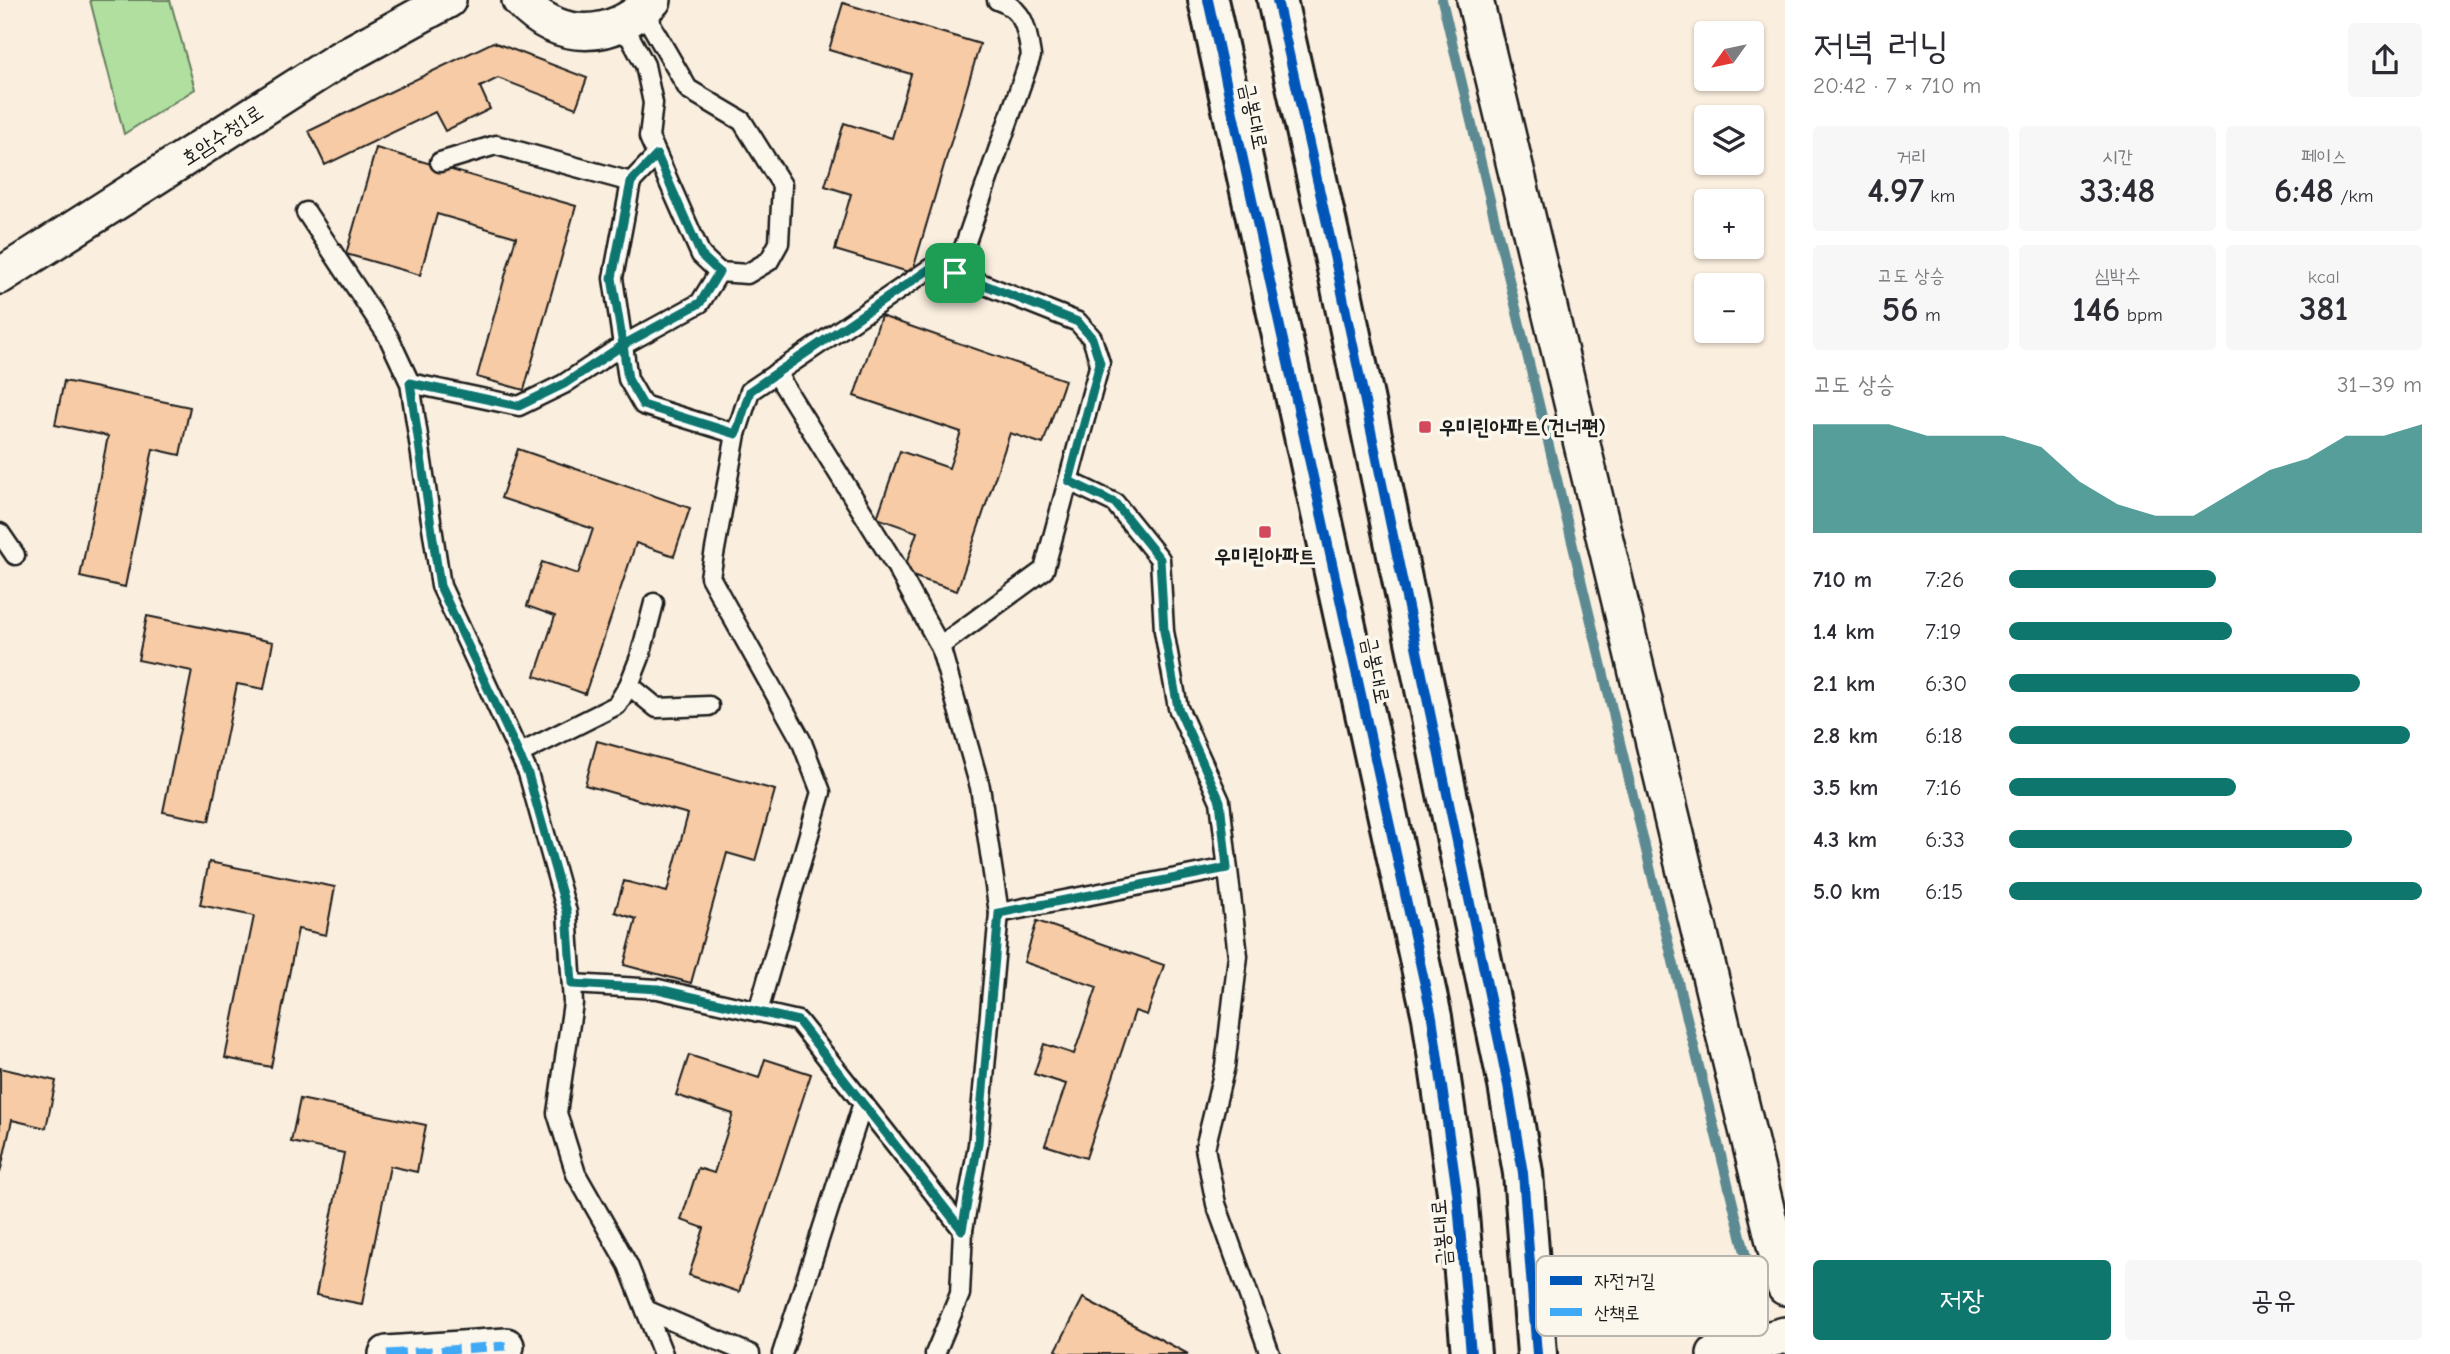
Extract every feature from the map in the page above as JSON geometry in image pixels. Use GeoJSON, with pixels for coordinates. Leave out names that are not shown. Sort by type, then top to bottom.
{"type":"FeatureCollection","features":[{"type":"Feature","properties":{"kind":"street","name":"호암수청1로"},"geometry":{"type":"LineString","coordinates":[[0,276],[340,59],[448,0]]}},
{"type":"Feature","properties":{"kind":"street"},"geometry":{"type":"LineString","coordinates":[[520,0],[532,13],[557,27],[585,32],[613,28],[638,15],[651,2]]}},
{"type":"Feature","properties":{"kind":"street","name":"금봉대로"},"geometry":{"type":"LineString","coordinates":[[1208,0],[1433,1017],[1457,1192],[1471,1354]]}},
{"type":"Feature","properties":{"kind":"street"},"geometry":{"type":"LineString","coordinates":[[1277,0],[1339,278],[1508,1084],[1522,1173],[1537,1354]]}},
{"type":"Feature","properties":{"kind":"street"},"geometry":{"type":"LineString","coordinates":[[1475,0],[1785,1287]]}},
{"type":"Feature","properties":{"kind":"street"},"geometry":{"type":"LineString","coordinates":[[1715,1354],[1769,1340]]}},
{"type":"Feature","properties":{"kind":"street"},"geometry":{"type":"LineString","coordinates":[[387,1354],[506,1346]]}},
{"type":"Feature","properties":{"kind":"lane"},"geometry":{"type":"LineString","coordinates":[[955,273],[1031,55],[1026,24],[1008,4],[997,0]]}},
{"type":"Feature","properties":{"kind":"lane"},"geometry":{"type":"LineString","coordinates":[[613,28],[630,37],[645,65],[653,103],[649,137],[701,255],[719,272],[747,274],[769,261],[779,243],[782,185],[742,121],[688,89],[651,25],[651,2]]}},
{"type":"Feature","properties":{"kind":"lane"},"geometry":{"type":"LineString","coordinates":[[440,162],[496,145],[631,182]]}},
{"type":"Feature","properties":{"kind":"lane"},"geometry":{"type":"LineString","coordinates":[[657,155],[631,182],[612,278],[628,379],[643,405],[736,434]]}},
{"type":"Feature","properties":{"kind":"lane"},"geometry":{"type":"LineString","coordinates":[[306,212],[388,336],[410,383],[440,586],[528,774],[567,912],[573,1003],[557,1113],[576,1174],[628,1265],[663,1354]]}},
{"type":"Feature","properties":{"kind":"lane"},"geometry":{"type":"LineString","coordinates":[[758,1012],[821,792],[801,740],[710,577],[736,434],[750,391],[931,268],[955,273],[1078,322],[1092,338],[1100,363],[1044,570],[940,646]]}},
{"type":"Feature","properties":{"kind":"lane"},"geometry":{"type":"LineString","coordinates":[[410,383],[519,406],[564,384],[623,345],[700,303],[719,272]]}},
{"type":"Feature","properties":{"kind":"lane"},"geometry":{"type":"LineString","coordinates":[[776,373],[895,566],[940,646],[980,787],[999,913],[978,1144],[962,1230],[960,1294],[935,1354]]}},
{"type":"Feature","properties":{"kind":"lane"},"geometry":{"type":"LineString","coordinates":[[1069,481],[1115,503],[1160,559],[1164,631],[1178,708],[1220,801],[1238,956],[1224,1066],[1205,1148],[1216,1204],[1270,1354]]}},
{"type":"Feature","properties":{"kind":"lane"},"geometry":{"type":"LineString","coordinates":[[0,533],[15,555]]}},
{"type":"Feature","properties":{"kind":"lane"},"geometry":{"type":"LineString","coordinates":[[519,754],[617,705],[629,685],[640,657],[654,603]]}},
{"type":"Feature","properties":{"kind":"lane"},"geometry":{"type":"LineString","coordinates":[[629,685],[657,708],[709,706]]}},
{"type":"Feature","properties":{"kind":"lane"},"geometry":{"type":"LineString","coordinates":[[999,913],[1227,868]]}},
{"type":"Feature","properties":{"kind":"lane"},"geometry":{"type":"LineString","coordinates":[[572,984],[658,989],[798,1021],[962,1230]]}},
{"type":"Feature","properties":{"kind":"lane"},"geometry":{"type":"LineString","coordinates":[[782,1354],[863,1103]]}},
{"type":"Feature","properties":{"kind":"lane"},"geometry":{"type":"LineString","coordinates":[[646,1310],[750,1354]]}},
{"type":"Feature","properties":{"kind":"green space"},"geometry":{"type":"Polygon","coordinates":[[[90,0],[170,0],[195,89],[124,134],[90,0]]]}},
{"type":"Feature","properties":{"kind":"building"},"geometry":{"type":"Polygon","coordinates":[[[843,3],[980,44],[912,273],[835,250],[851,194],[825,186],[844,123],[892,138],[911,74],[829,50],[843,3]]]}},
{"type":"Feature","properties":{"kind":"building"},"geometry":{"type":"Polygon","coordinates":[[[493,42],[587,78],[576,108],[498,78],[480,87],[490,109],[445,131],[435,112],[325,165],[309,131],[493,42]]]}},
{"type":"Feature","properties":{"kind":"building"},"geometry":{"type":"Polygon","coordinates":[[[376,148],[576,206],[524,390],[477,377],[516,237],[437,214],[420,275],[346,254],[376,148]]]}},
{"type":"Feature","properties":{"kind":"building"},"geometry":{"type":"Polygon","coordinates":[[[881,316],[1065,380],[1043,444],[1010,433],[957,591],[903,573],[917,532],[877,518],[900,451],[949,468],[961,432],[854,396],[881,316]]]}},
{"type":"Feature","properties":{"kind":"building"},"geometry":{"type":"Polygon","coordinates":[[[64,381],[190,407],[180,455],[153,449],[125,587],[80,577],[108,436],[55,425],[64,381]]]}},
{"type":"Feature","properties":{"kind":"building"},"geometry":{"type":"Polygon","coordinates":[[[518,449],[690,508],[674,556],[636,543],[585,694],[535,676],[555,616],[527,606],[542,562],[578,574],[593,529],[501,498],[518,449]]]}},
{"type":"Feature","properties":{"kind":"building"},"geometry":{"type":"Polygon","coordinates":[[[147,616],[273,642],[264,689],[237,684],[209,821],[163,812],[192,671],[138,660],[147,616]]]}},
{"type":"Feature","properties":{"kind":"building"},"geometry":{"type":"Polygon","coordinates":[[[597,741],[775,790],[755,861],[727,853],[691,983],[624,965],[636,919],[615,912],[624,881],[667,892],[688,814],[585,785],[597,741]]]}},
{"type":"Feature","properties":{"kind":"building"},"geometry":{"type":"Polygon","coordinates":[[[209,862],[335,887],[326,935],[298,929],[271,1067],[225,1058],[254,916],[200,905],[209,862]]]}},
{"type":"Feature","properties":{"kind":"building"},"geometry":{"type":"Polygon","coordinates":[[[1037,921],[1164,965],[1147,1015],[1135,1011],[1086,1158],[1045,1145],[1066,1084],[1034,1074],[1044,1044],[1074,1054],[1097,987],[1024,962],[1037,921]]]}},
{"type":"Feature","properties":{"kind":"building"},"geometry":{"type":"Polygon","coordinates":[[[689,1055],[759,1078],[765,1059],[811,1074],[739,1292],[689,1275],[704,1228],[681,1220],[698,1168],[714,1173],[733,1114],[676,1095],[689,1055]]]}},
{"type":"Feature","properties":{"kind":"building"},"geometry":{"type":"Polygon","coordinates":[[[0,1068],[56,1081],[46,1128],[12,1120],[0,1173],[0,1068]]]}},
{"type":"Feature","properties":{"kind":"building"},"geometry":{"type":"Polygon","coordinates":[[[300,1099],[426,1125],[417,1172],[390,1166],[362,1304],[316,1295],[344,1153],[291,1142],[300,1099]]]}},
{"type":"Feature","properties":{"kind":"building"},"geometry":{"type":"Polygon","coordinates":[[[1083,1298],[1188,1354],[1063,1354],[1056,1350],[1083,1298]]]}},
{"type":"Feature","properties":{"kind":"waterway"},"geometry":{"type":"LineString","coordinates":[[1442,0],[1746,1256]]}},
{"type":"Feature","properties":{"kind":"marked path"},"geometry":{"type":"LineString","coordinates":[[387,1354],[506,1346]]}},
{"type":"Feature","properties":{"kind":"cycle path"},"geometry":{"type":"LineString","coordinates":[[1208,0],[1432,1017],[1457,1192],[1471,1354]]}},
{"type":"Feature","properties":{"kind":"cycle path"},"geometry":{"type":"LineString","coordinates":[[1277,0],[1339,278],[1508,1085],[1523,1173],[1537,1354]]}},
{"type":"Feature","properties":{"kind":"place","name":"우미린아파트(건너편)"},"geometry":{"type":"Point","coordinates":[1425,427]}},
{"type":"Feature","properties":{"kind":"place","name":"우미린아파트"},"geometry":{"type":"Point","coordinates":[1265,532]}},
{"type":"Feature","properties":{"kind":"route"},"geometry":{"type":"LineString","coordinates":[[955,273],[931,268],[750,391],[736,434],[643,405],[628,379],[623,345],[700,303],[719,272],[701,255],[657,155],[631,182],[612,278],[623,345],[564,384],[519,406],[410,383],[440,586],[528,774],[567,912],[572,984],[658,989],[798,1021],[962,1230],[978,1144],[999,913],[1227,868],[1220,801],[1178,708],[1164,631],[1160,559],[1115,503],[1069,481],[1100,363],[1092,338],[1078,322],[955,273]]}}]}
